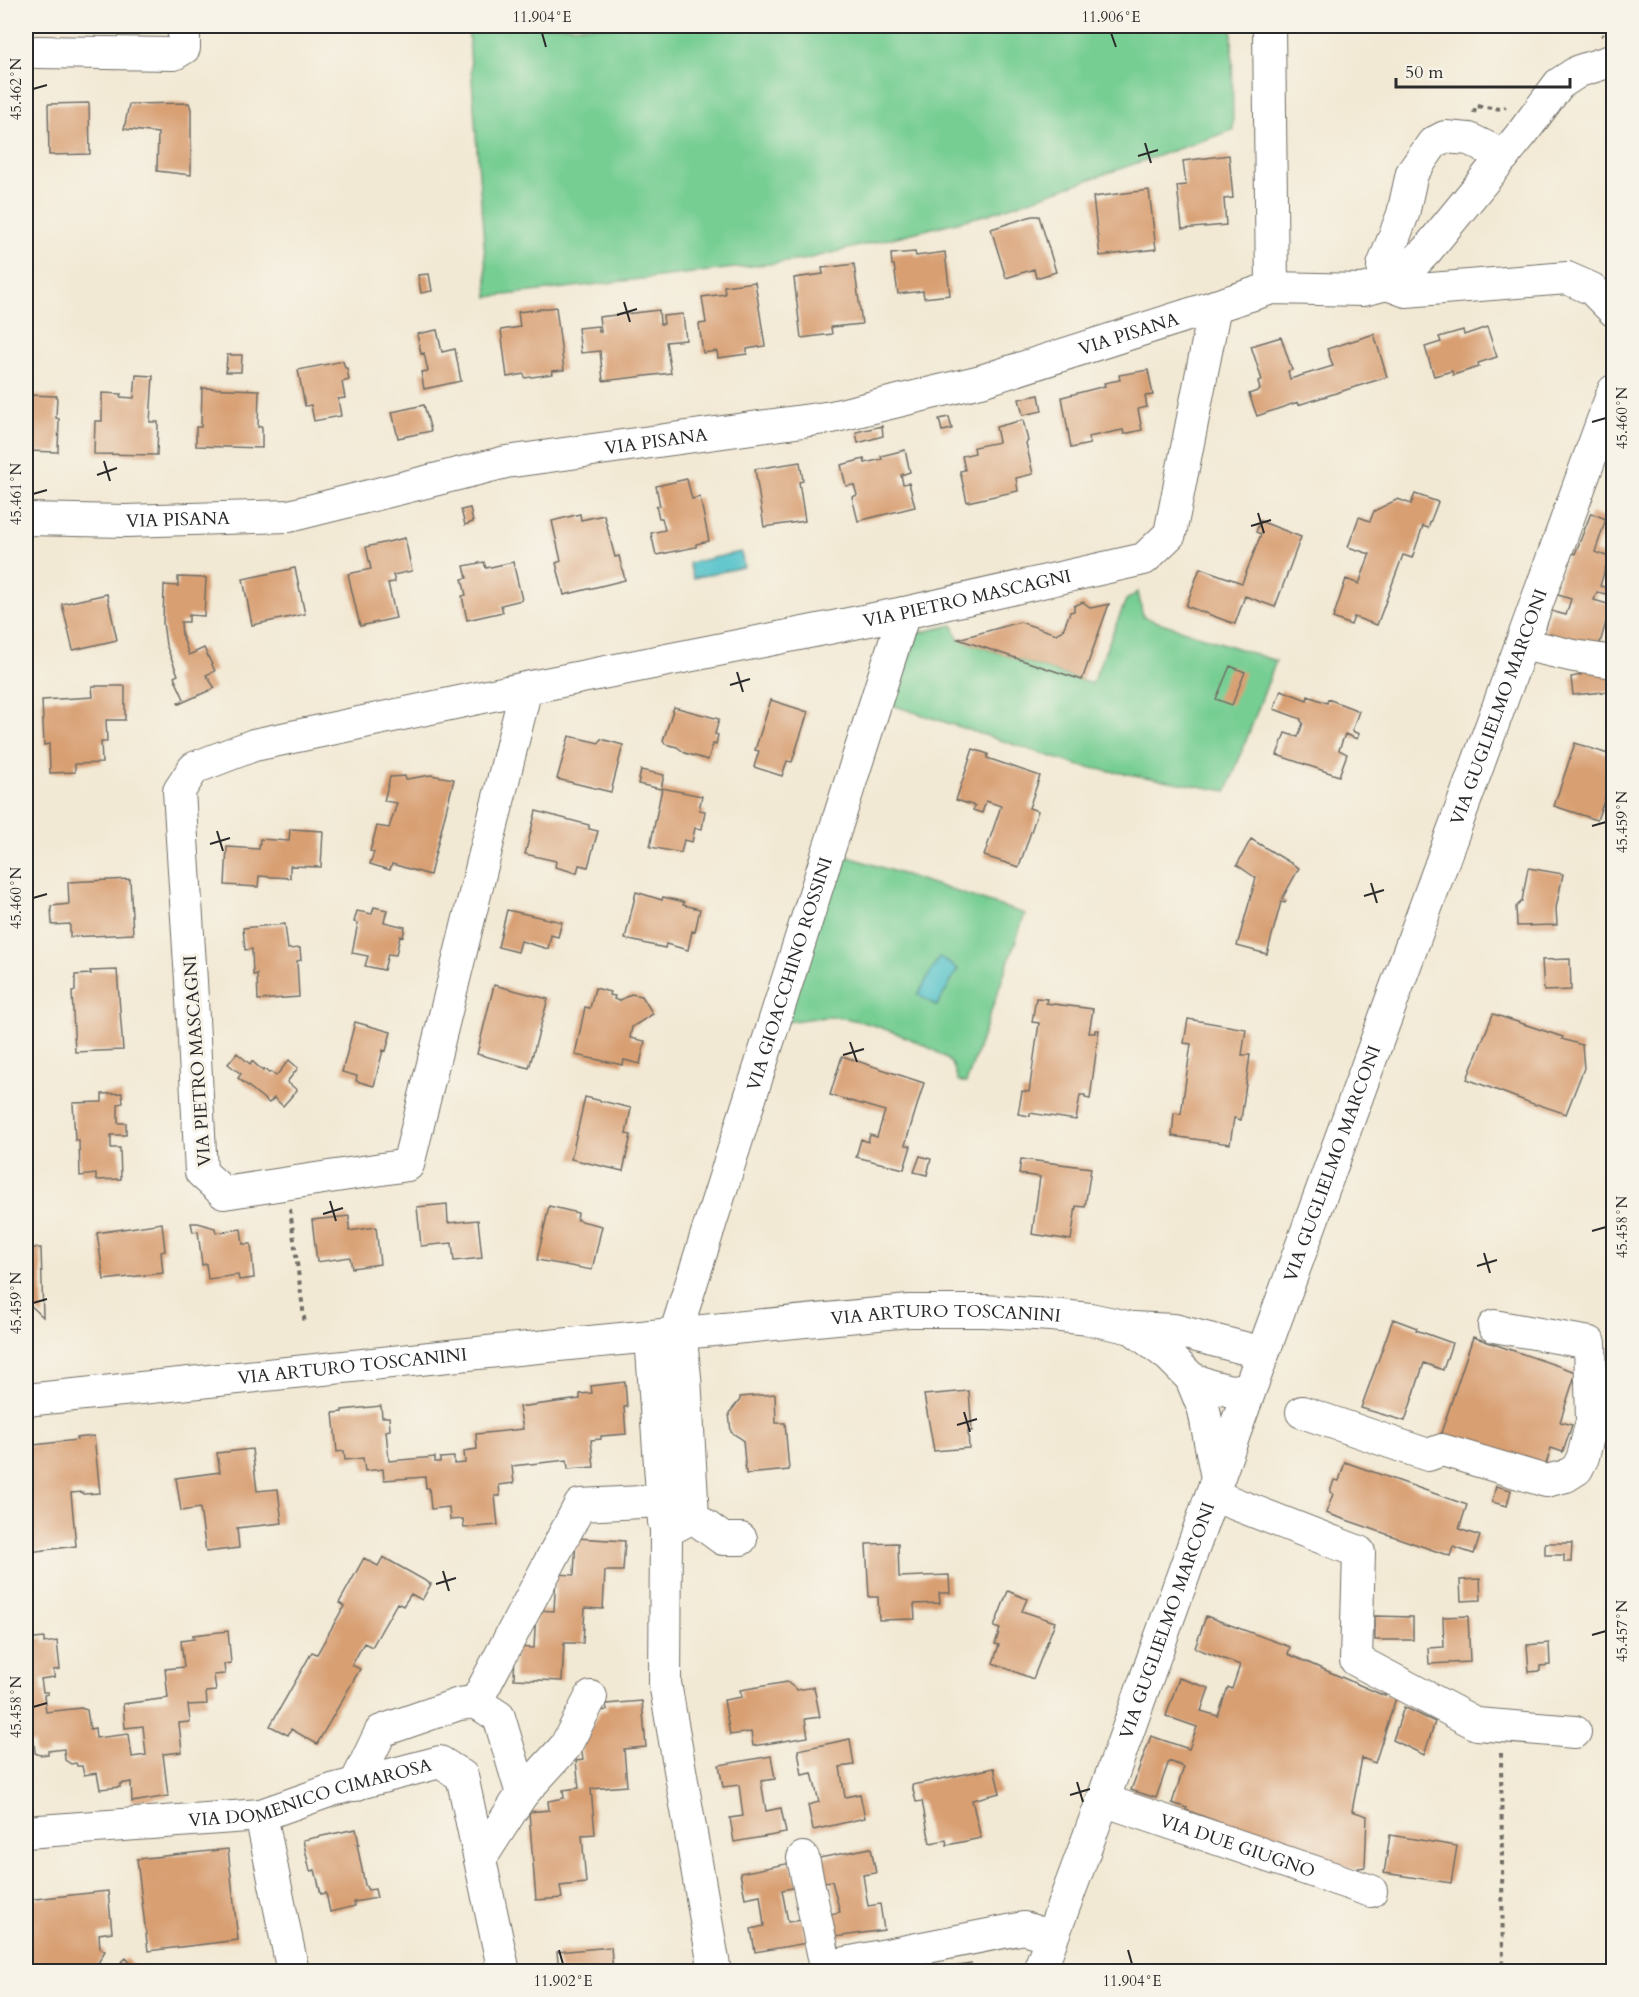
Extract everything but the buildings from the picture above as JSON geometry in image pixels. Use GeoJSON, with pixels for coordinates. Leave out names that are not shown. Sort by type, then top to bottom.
{"type":"FeatureCollection","features":[{"type":"Feature","properties":{"kind":"main road","name":"VIA GUGLIELMO MARCONI"},"geometry":{"type":"LineString","coordinates":[[1039,1971],[1614,391]]}},
{"type":"Feature","properties":{"kind":"street"},"geometry":{"type":"LineString","coordinates":[[37,52],[174,54],[184,48],[184,26]]}},
{"type":"Feature","properties":{"kind":"street"},"geometry":{"type":"LineString","coordinates":[[1269,26],[1272,288]]}},
{"type":"Feature","properties":{"kind":"street","name":"VIA PISANA"},"geometry":{"type":"LineString","coordinates":[[26,519],[126,520],[289,516],[506,462],[832,417],[981,381],[1272,288],[1363,290],[1386,284],[1406,272],[1427,250],[1559,84],[1579,71],[1614,60]]}},
{"type":"Feature","properties":{"kind":"street"},"geometry":{"type":"LineString","coordinates":[[1386,284],[1383,266],[1403,214],[1412,172],[1433,143],[1445,137],[1469,139],[1504,156]]}},
{"type":"Feature","properties":{"kind":"street","name":"VIA PISANA"},"geometry":{"type":"LineString","coordinates":[[1386,284],[1406,291],[1568,278],[1592,289],[1614,311]]}},
{"type":"Feature","properties":{"kind":"street","name":"VIA PIETRO MASCAGNI"},"geometry":{"type":"LineString","coordinates":[[526,688],[408,1165],[224,1193],[201,1172],[178,791],[194,768],[254,745],[526,688],[904,613],[1144,559],[1170,534],[1215,306]]}},
{"type":"Feature","properties":{"kind":"street","name":"VIA GIOACCHINO ROSSINI"},"geometry":{"type":"LineString","coordinates":[[666,1335],[679,1322],[904,613]]}},
{"type":"Feature","properties":{"kind":"street"},"geometry":{"type":"LineString","coordinates":[[1522,644],[1614,662]]}},
{"type":"Feature","properties":{"kind":"street","name":"VIA ARTURO TOSCANINI"},"geometry":{"type":"LineString","coordinates":[[26,1400],[920,1311],[984,1311],[1051,1315],[1090,1319],[1132,1328],[1169,1356],[1191,1378],[1204,1410],[1211,1496]]}},
{"type":"Feature","properties":{"kind":"street"},"geometry":{"type":"LineString","coordinates":[[1302,1412],[1428,1455],[1442,1450],[1546,1481],[1566,1476],[1576,1469],[1583,1457],[1592,1421],[1590,1343],[1494,1326]]}},
{"type":"Feature","properties":{"kind":"street"},"geometry":{"type":"LineString","coordinates":[[1132,1328],[1174,1330],[1263,1353]]}},
{"type":"Feature","properties":{"kind":"street"},"geometry":{"type":"LineString","coordinates":[[666,1335],[662,1501],[666,1532],[665,1683],[715,1971]]}},
{"type":"Feature","properties":{"kind":"street"},"geometry":{"type":"LineString","coordinates":[[666,1335],[693,1517],[723,1539],[741,1539]]}},
{"type":"Feature","properties":{"kind":"street","name":"VIA ARTURO TOSCANINI"},"geometry":{"type":"LineString","coordinates":[[1191,1378],[1231,1391],[1250,1389]]}},
{"type":"Feature","properties":{"kind":"street"},"geometry":{"type":"LineString","coordinates":[[1211,1496],[1258,1531]]}},
{"type":"Feature","properties":{"kind":"street"},"geometry":{"type":"LineString","coordinates":[[1211,1496],[1359,1552],[1356,1660],[1477,1724],[1575,1732]]}},
{"type":"Feature","properties":{"kind":"street"},"geometry":{"type":"LineString","coordinates":[[477,1702],[580,1505],[662,1501]]}},
{"type":"Feature","properties":{"kind":"street"},"geometry":{"type":"LineString","coordinates":[[604,1504],[666,1532]]}},
{"type":"Feature","properties":{"kind":"street"},"geometry":{"type":"LineString","coordinates":[[666,1532],[693,1517]]}},
{"type":"Feature","properties":{"kind":"street"},"geometry":{"type":"LineString","coordinates":[[480,1859],[522,1794],[565,1748],[591,1696]]}},
{"type":"Feature","properties":{"kind":"street"},"geometry":{"type":"LineString","coordinates":[[355,1785],[381,1731],[459,1704],[477,1702],[500,1717],[522,1794]]}},
{"type":"Feature","properties":{"kind":"street","name":"VIA DOMENICO CIMAROSA"},"geometry":{"type":"LineString","coordinates":[[26,1832],[261,1815],[332,1790],[440,1762],[462,1776],[504,1971]]}},
{"type":"Feature","properties":{"kind":"street","name":"VIA DUE GIUGNO"},"geometry":{"type":"LineString","coordinates":[[1103,1800],[1371,1891]]}},
{"type":"Feature","properties":{"kind":"street"},"geometry":{"type":"LineString","coordinates":[[261,1815],[293,1971]]}},
{"type":"Feature","properties":{"kind":"street"},"geometry":{"type":"LineString","coordinates":[[803,1857],[826,1967],[1024,1928],[1052,1937]]}},
{"type":"Feature","properties":{"kind":"path"},"geometry":{"type":"LineString","coordinates":[[287,1185],[305,1325]]}},
{"type":"Feature","properties":{"kind":"path"},"geometry":{"type":"LineString","coordinates":[[1501,1726],[1503,1971]]}},
{"type":"Feature","properties":{"kind":"green space"},"geometry":{"type":"Polygon","coordinates":[[[468,26],[1232,26],[1233,130],[989,214],[803,260],[488,297],[468,26]]]}},
{"type":"Feature","properties":{"kind":"green space"},"geometry":{"type":"Polygon","coordinates":[[[1138,592],[1143,617],[1276,661],[1227,791],[1080,766],[892,705],[918,633],[953,625],[958,639],[1092,684],[1126,600],[1138,592]]]}},
{"type":"Feature","properties":{"kind":"green space"},"geometry":{"type":"Polygon","coordinates":[[[840,854],[1025,914],[966,1083],[958,1081],[952,1064],[943,1056],[915,1041],[880,1027],[836,1017],[785,1022],[840,854]]]}},
{"type":"Feature","properties":{"kind":"water"},"geometry":{"type":"Polygon","coordinates":[[[741,552],[744,567],[693,578],[689,563],[741,552]]]}},
{"type":"Feature","properties":{"kind":"water"},"geometry":{"type":"Polygon","coordinates":[[[939,957],[958,969],[937,1006],[918,995],[939,957]]]}}]}
